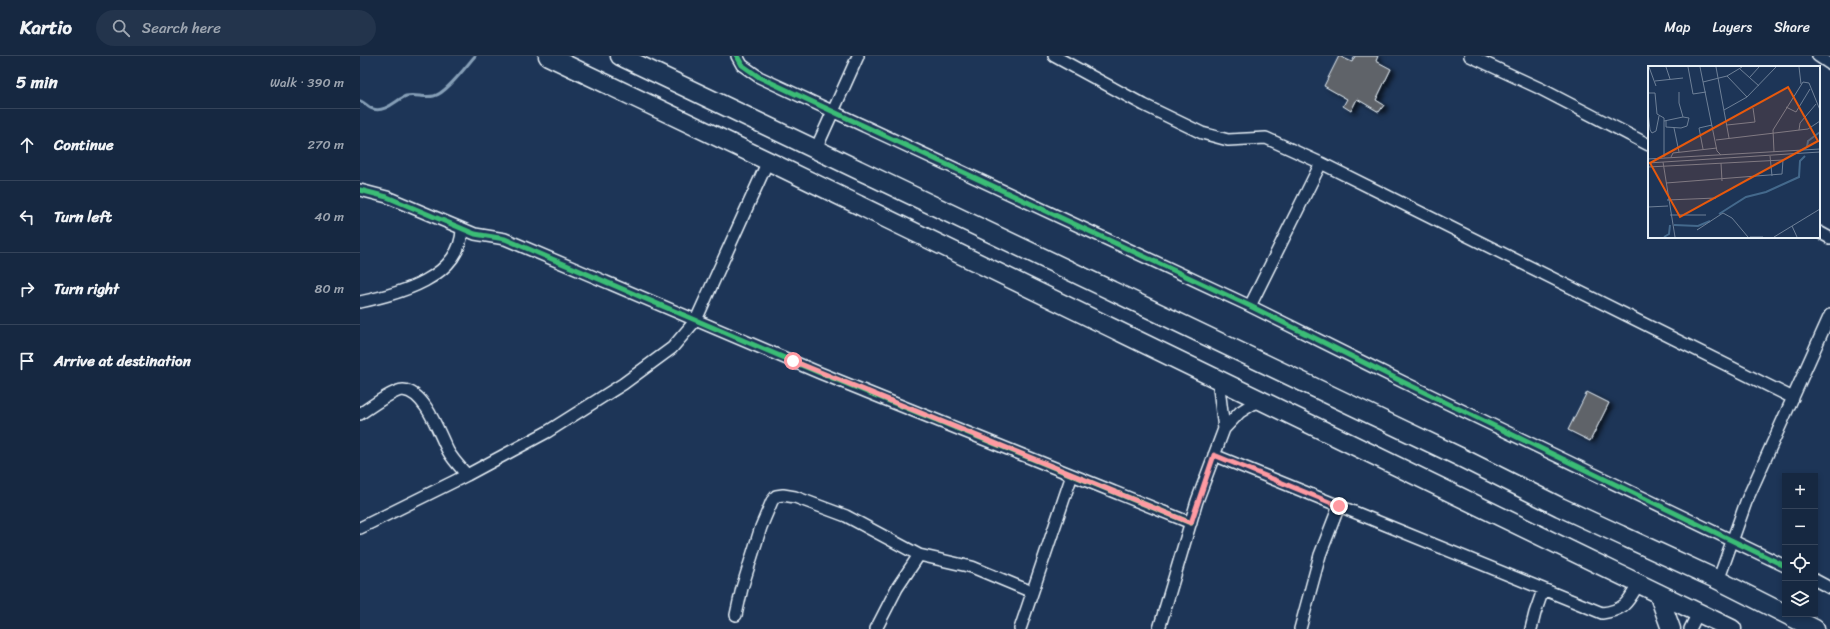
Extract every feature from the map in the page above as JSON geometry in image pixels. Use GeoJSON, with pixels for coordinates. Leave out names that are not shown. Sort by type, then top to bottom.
{"type":"FeatureCollection","features":[{"type":"Feature","properties":{"kind":"highway"},"geometry":{"type":"LineString","coordinates":[[548,56],[768,160],[1261,401],[1639,583],[1705,621],[1732,629]]}},
{"type":"Feature","properties":{"kind":"highway"},"geometry":{"type":"LineString","coordinates":[[620,56],[1460,457],[1560,507],[1718,581],[1815,629]]}},
{"type":"Feature","properties":{"kind":"highway"},"geometry":{"type":"LineString","coordinates":[[1658,593],[1671,629]]}},
{"type":"Feature","properties":{"kind":"street"},"geometry":{"type":"LineString","coordinates":[[737,56],[742,65],[759,77],[1250,306],[1403,382],[1782,565]]}},
{"type":"Feature","properties":{"kind":"street"},"geometry":{"type":"LineString","coordinates":[[816,149],[858,56]]}},
{"type":"Feature","properties":{"kind":"street"},"geometry":{"type":"LineString","coordinates":[[1054,56],[1144,105],[1202,133],[1228,140],[1266,138],[1321,163],[1793,398]]}},
{"type":"Feature","properties":{"kind":"street"},"geometry":{"type":"LineString","coordinates":[[1470,56],[1539,88],[1648,144]]}},
{"type":"Feature","properties":{"kind":"street"},"geometry":{"type":"LineString","coordinates":[[1818,56],[1830,64]]}},
{"type":"Feature","properties":{"kind":"street"},"geometry":{"type":"LineString","coordinates":[[360,528],[468,475],[547,432],[623,384],[672,348],[696,320],[768,160]]}},
{"type":"Feature","properties":{"kind":"street"},"geometry":{"type":"LineString","coordinates":[[1250,306],[1321,163]]}},
{"type":"Feature","properties":{"kind":"street"},"geometry":{"type":"LineString","coordinates":[[360,190],[387,197],[475,234],[505,239],[820,373],[1191,523]]}},
{"type":"Feature","properties":{"kind":"street"},"geometry":{"type":"LineString","coordinates":[[360,302],[390,296],[426,282],[440,272],[460,243],[462,229]]}},
{"type":"Feature","properties":{"kind":"street"},"geometry":{"type":"LineString","coordinates":[[1820,233],[1830,238]]}},
{"type":"Feature","properties":{"kind":"street"},"geometry":{"type":"LineString","coordinates":[[1718,581],[1746,502],[1830,315]]}},
{"type":"Feature","properties":{"kind":"street"},"geometry":{"type":"LineString","coordinates":[[1218,380],[1224,429]]}},
{"type":"Feature","properties":{"kind":"street"},"geometry":{"type":"LineString","coordinates":[[360,414],[396,392],[404,390],[410,393],[424,404],[452,456],[468,475]]}},
{"type":"Feature","properties":{"kind":"street"},"geometry":{"type":"LineString","coordinates":[[1159,629],[1191,523],[1224,429],[1240,412],[1261,401]]}},
{"type":"Feature","properties":{"kind":"street"},"geometry":{"type":"LineString","coordinates":[[1214,455],[1602,613],[1616,611],[1628,603],[1639,583]]}},
{"type":"Feature","properties":{"kind":"street"},"geometry":{"type":"LineString","coordinates":[[1020,629],[1072,475]]}},
{"type":"Feature","properties":{"kind":"street"},"geometry":{"type":"LineString","coordinates":[[736,615],[742,588],[761,527],[772,501],[776,496],[783,495],[795,497],[846,516],[919,555],[972,567],[1032,592]]}},
{"type":"Feature","properties":{"kind":"street"},"geometry":{"type":"LineString","coordinates":[[1300,629],[1320,554],[1339,506]]}},
{"type":"Feature","properties":{"kind":"street"},"geometry":{"type":"LineString","coordinates":[[876,629],[897,588],[919,555]]}},
{"type":"Feature","properties":{"kind":"street"},"geometry":{"type":"LineString","coordinates":[[1817,581],[1830,588]]}},
{"type":"Feature","properties":{"kind":"street"},"geometry":{"type":"LineString","coordinates":[[1531,629],[1543,590]]}},
{"type":"Feature","properties":{"kind":"street"},"geometry":{"type":"LineString","coordinates":[[1690,629],[1705,621]]}},
{"type":"Feature","properties":{"kind":"building"},"geometry":{"type":"Polygon","coordinates":[[[1339,56],[1352,62],[1355,56],[1378,56],[1376,61],[1391,69],[1376,100],[1384,105],[1379,112],[1357,99],[1351,111],[1343,106],[1347,99],[1324,86],[1339,56]]]}},
{"type":"Feature","properties":{"kind":"building"},"geometry":{"type":"Polygon","coordinates":[[[1587,392],[1609,403],[1590,441],[1568,430],[1587,392]]]}},
{"type":"Feature","properties":{"kind":"waterway"},"geometry":{"type":"LineString","coordinates":[[360,101],[377,110],[386,108],[406,96],[434,96],[450,85],[475,56]]}},
{"type":"Feature","properties":{"kind":"cycle path"},"geometry":{"type":"LineString","coordinates":[[737,56],[742,65],[759,77],[1250,306],[1403,382],[1782,565]]}},
{"type":"Feature","properties":{"kind":"cycle path"},"geometry":{"type":"LineString","coordinates":[[360,190],[387,197],[475,234],[505,239],[820,373],[1191,523]]}},
{"type":"Feature","properties":{"kind":"route"},"geometry":{"type":"LineString","coordinates":[[793,361],[1191,523],[1197,501],[1214,455],[1339,506]]}}]}
